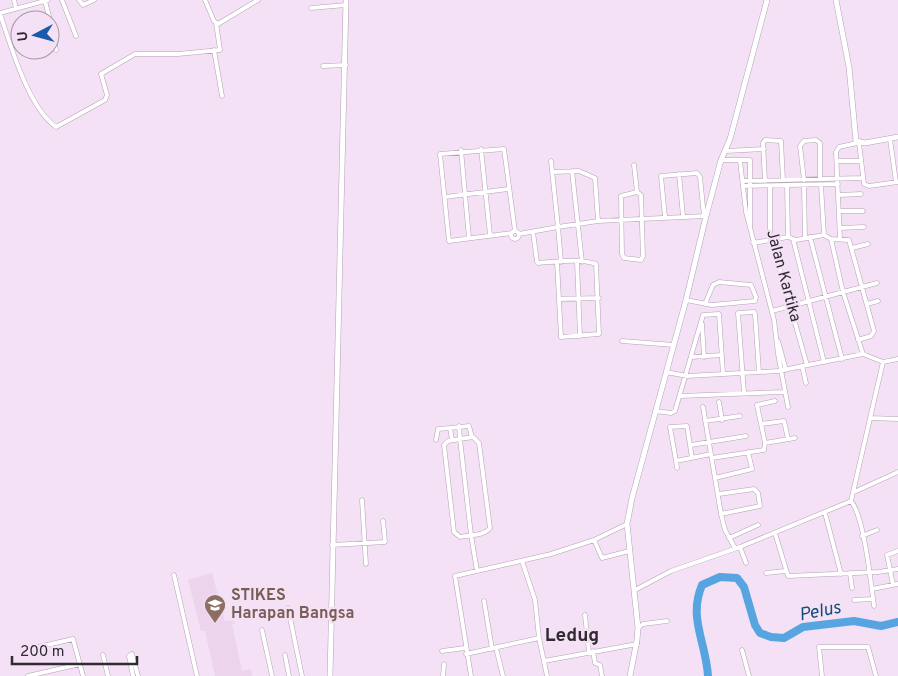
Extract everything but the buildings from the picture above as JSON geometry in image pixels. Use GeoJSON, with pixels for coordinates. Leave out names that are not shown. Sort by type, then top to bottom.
{"type":"FeatureCollection","features":[{"type":"Feature","properties":{"kind":"street"},"geometry":{"type":"LineString","coordinates":[[14,0],[16,8]]}},
{"type":"Feature","properties":{"kind":"street"},"geometry":{"type":"LineString","coordinates":[[47,0],[0,13],[19,72],[37,103],[56,126],[105,100],[107,95],[101,74],[123,59],[139,53],[178,54],[221,48],[216,23],[205,0]]}},
{"type":"Feature","properties":{"kind":"street"},"geometry":{"type":"LineString","coordinates":[[62,0],[76,36]]}},
{"type":"Feature","properties":{"kind":"street"},"geometry":{"type":"LineString","coordinates":[[79,0],[83,5],[94,0]]}},
{"type":"Feature","properties":{"kind":"street"},"geometry":{"type":"LineString","coordinates":[[216,23],[258,0]]}},
{"type":"Feature","properties":{"kind":"street"},"geometry":{"type":"LineString","coordinates":[[630,676],[637,644],[638,628],[627,524],[637,476],[686,300],[705,216],[721,160],[726,151],[767,0]]}},
{"type":"Feature","properties":{"kind":"street"},"geometry":{"type":"LineString","coordinates":[[836,0],[849,67],[854,136],[858,143],[864,184],[870,186],[897,182],[890,139]]}},
{"type":"Feature","properties":{"kind":"street"},"geometry":{"type":"LineString","coordinates":[[311,8],[346,2],[330,676]]}},
{"type":"Feature","properties":{"kind":"street"},"geometry":{"type":"LineString","coordinates":[[214,50],[222,96]]}},
{"type":"Feature","properties":{"kind":"street"},"geometry":{"type":"LineString","coordinates":[[323,66],[346,65]]}},
{"type":"Feature","properties":{"kind":"street"},"geometry":{"type":"LineString","coordinates":[[840,239],[836,152],[839,147],[898,137]]}},
{"type":"Feature","properties":{"kind":"street"},"geometry":{"type":"LineString","coordinates":[[765,181],[763,143],[765,140],[781,141],[783,180]]}},
{"type":"Feature","properties":{"kind":"street"},"geometry":{"type":"LineString","coordinates":[[820,179],[820,143],[816,140],[804,141],[800,146],[808,238],[842,359]]}},
{"type":"Feature","properties":{"kind":"street"},"geometry":{"type":"LineString","coordinates":[[480,149],[490,235]]}},
{"type":"Feature","properties":{"kind":"street"},"geometry":{"type":"LineString","coordinates":[[726,151],[764,149]]}},
{"type":"Feature","properties":{"kind":"street"},"geometry":{"type":"LineString","coordinates":[[460,150],[469,238]]}},
{"type":"Feature","properties":{"kind":"street"},"geometry":{"type":"LineString","coordinates":[[513,232],[504,150],[460,150],[440,154],[448,240],[513,232],[519,234],[598,221],[705,216]]}},
{"type":"Feature","properties":{"kind":"street"},"geometry":{"type":"LineString","coordinates":[[721,160],[750,160],[750,227]]}},
{"type":"Feature","properties":{"kind":"street"},"geometry":{"type":"LineString","coordinates":[[532,232],[535,261],[559,262],[582,262],[596,264],[600,333],[561,337],[559,299],[559,262],[558,227],[551,161]]}},
{"type":"Feature","properties":{"kind":"street"},"geometry":{"type":"LineString","coordinates":[[740,161],[746,212],[772,311],[780,370],[788,407]]}},
{"type":"Feature","properties":{"kind":"street"},"geometry":{"type":"LineString","coordinates":[[837,161],[861,161]]}},
{"type":"Feature","properties":{"kind":"street"},"geometry":{"type":"LineString","coordinates":[[634,165],[637,192],[641,194],[642,260],[623,257],[622,195],[637,192]]}},
{"type":"Feature","properties":{"kind":"street"},"geometry":{"type":"LineString","coordinates":[[572,171],[582,262]]}},
{"type":"Feature","properties":{"kind":"street"},"geometry":{"type":"LineString","coordinates":[[553,172],[580,172],[595,179],[598,221]]}},
{"type":"Feature","properties":{"kind":"street"},"geometry":{"type":"LineString","coordinates":[[665,217],[661,176],[699,173],[705,216]]}},
{"type":"Feature","properties":{"kind":"street"},"geometry":{"type":"LineString","coordinates":[[680,174],[683,216]]}},
{"type":"Feature","properties":{"kind":"street"},"geometry":{"type":"LineString","coordinates":[[743,184],[770,186],[820,179],[862,178]]}},
{"type":"Feature","properties":{"kind":"street"},"geometry":{"type":"LineString","coordinates":[[751,184],[783,180],[838,184]]}},
{"type":"Feature","properties":{"kind":"street"},"geometry":{"type":"LineString","coordinates":[[822,184],[824,235]]}},
{"type":"Feature","properties":{"kind":"street"},"geometry":{"type":"LineString","coordinates":[[787,185],[788,236]]}},
{"type":"Feature","properties":{"kind":"street","name":"Jalan Kartika"},"geometry":{"type":"LineString","coordinates":[[770,186],[769,224],[771,240],[805,366],[806,383]]}},
{"type":"Feature","properties":{"kind":"street"},"geometry":{"type":"LineString","coordinates":[[445,197],[508,189]]}},
{"type":"Feature","properties":{"kind":"street"},"geometry":{"type":"LineString","coordinates":[[839,195],[861,194]]}},
{"type":"Feature","properties":{"kind":"street"},"geometry":{"type":"LineString","coordinates":[[839,211],[863,211]]}},
{"type":"Feature","properties":{"kind":"street"},"geometry":{"type":"LineString","coordinates":[[840,228],[864,227]]}},
{"type":"Feature","properties":{"kind":"street"},"geometry":{"type":"LineString","coordinates":[[753,243],[788,236],[793,239],[824,235],[831,239],[848,239],[874,334],[858,340]]}},
{"type":"Feature","properties":{"kind":"street"},"geometry":{"type":"LineString","coordinates":[[793,239],[807,301],[824,362]]}},
{"type":"Feature","properties":{"kind":"street"},"geometry":{"type":"LineString","coordinates":[[831,239],[843,292],[863,354]]}},
{"type":"Feature","properties":{"kind":"street"},"geometry":{"type":"LineString","coordinates":[[852,248],[868,244]]}},
{"type":"Feature","properties":{"kind":"street"},"geometry":{"type":"LineString","coordinates":[[577,262],[580,336]]}},
{"type":"Feature","properties":{"kind":"street"},"geometry":{"type":"LineString","coordinates":[[686,300],[706,304],[755,302],[756,297],[751,284],[719,282],[713,285],[706,304]]}},
{"type":"Feature","properties":{"kind":"street"},"geometry":{"type":"LineString","coordinates":[[772,311],[877,283]]}},
{"type":"Feature","properties":{"kind":"street"},"geometry":{"type":"LineString","coordinates":[[559,299],[599,298]]}},
{"type":"Feature","properties":{"kind":"street"},"geometry":{"type":"LineString","coordinates":[[867,304],[878,301]]}},
{"type":"Feature","properties":{"kind":"street"},"geometry":{"type":"LineString","coordinates":[[744,393],[736,314],[754,312],[756,316],[760,372]]}},
{"type":"Feature","properties":{"kind":"street"},"geometry":{"type":"LineString","coordinates":[[655,411],[674,413],[687,376],[703,315],[719,314],[723,374]]}},
{"type":"Feature","properties":{"kind":"street"},"geometry":{"type":"LineString","coordinates":[[702,320],[704,357]]}},
{"type":"Feature","properties":{"kind":"street"},"geometry":{"type":"LineString","coordinates":[[776,336],[786,370]]}},
{"type":"Feature","properties":{"kind":"street"},"geometry":{"type":"LineString","coordinates":[[622,341],[674,345]]}},
{"type":"Feature","properties":{"kind":"street"},"geometry":{"type":"LineString","coordinates":[[666,372],[687,376],[786,370],[863,354],[883,362],[898,359]]}},
{"type":"Feature","properties":{"kind":"street"},"geometry":{"type":"LineString","coordinates":[[691,358],[722,355]]}},
{"type":"Feature","properties":{"kind":"street"},"geometry":{"type":"LineString","coordinates":[[635,590],[670,571],[738,548],[851,501],[883,362]]}},
{"type":"Feature","properties":{"kind":"street"},"geometry":{"type":"LineString","coordinates":[[680,396],[784,392]]}},
{"type":"Feature","properties":{"kind":"street"},"geometry":{"type":"LineString","coordinates":[[719,402],[722,420]]}},
{"type":"Feature","properties":{"kind":"street"},"geometry":{"type":"LineString","coordinates":[[676,461],[762,452],[766,447],[757,405],[776,402]]}},
{"type":"Feature","properties":{"kind":"street"},"geometry":{"type":"LineString","coordinates":[[703,407],[719,494],[720,514],[729,538],[738,548],[746,563]]}},
{"type":"Feature","properties":{"kind":"street"},"geometry":{"type":"LineString","coordinates":[[705,421],[740,416]]}},
{"type":"Feature","properties":{"kind":"street"},"geometry":{"type":"LineString","coordinates":[[870,418],[898,419]]}},
{"type":"Feature","properties":{"kind":"street"},"geometry":{"type":"LineString","coordinates":[[761,424],[784,421],[788,439]]}},
{"type":"Feature","properties":{"kind":"street"},"geometry":{"type":"LineString","coordinates":[[459,426],[471,535],[477,570]]}},
{"type":"Feature","properties":{"kind":"street"},"geometry":{"type":"LineString","coordinates":[[436,440],[438,430],[459,426],[469,426],[472,437]]}},
{"type":"Feature","properties":{"kind":"street"},"geometry":{"type":"LineString","coordinates":[[677,468],[670,427],[688,426],[692,458]]}},
{"type":"Feature","properties":{"kind":"street"},"geometry":{"type":"LineString","coordinates":[[450,428],[452,440]]}},
{"type":"Feature","properties":{"kind":"street"},"geometry":{"type":"LineString","coordinates":[[690,445],[710,444],[746,436]]}},
{"type":"Feature","properties":{"kind":"street"},"geometry":{"type":"LineString","coordinates":[[472,437],[476,438],[479,443],[490,528],[485,533],[457,536],[454,532],[444,445],[452,440],[460,439],[472,437]]}},
{"type":"Feature","properties":{"kind":"street"},"geometry":{"type":"LineString","coordinates":[[765,443],[795,438]]}},
{"type":"Feature","properties":{"kind":"street"},"geometry":{"type":"LineString","coordinates":[[715,478],[752,469],[748,452]]}},
{"type":"Feature","properties":{"kind":"street"},"geometry":{"type":"LineString","coordinates":[[854,492],[898,472]]}},
{"type":"Feature","properties":{"kind":"street"},"geometry":{"type":"LineString","coordinates":[[719,494],[756,490],[760,506],[720,514]]}},
{"type":"Feature","properties":{"kind":"street"},"geometry":{"type":"LineString","coordinates":[[362,500],[366,564]]}},
{"type":"Feature","properties":{"kind":"street"},"geometry":{"type":"LineString","coordinates":[[851,501],[854,505],[862,536],[870,573],[874,606]]}},
{"type":"Feature","properties":{"kind":"street"},"geometry":{"type":"LineString","coordinates":[[825,513],[841,574]]}},
{"type":"Feature","properties":{"kind":"street"},"geometry":{"type":"LineString","coordinates":[[332,545],[385,542],[383,521]]}},
{"type":"Feature","properties":{"kind":"street"},"geometry":{"type":"LineString","coordinates":[[471,676],[454,577],[477,570],[551,554],[594,540],[627,524]]}},
{"type":"Feature","properties":{"kind":"street"},"geometry":{"type":"LineString","coordinates":[[729,538],[758,525]]}},
{"type":"Feature","properties":{"kind":"street"},"geometry":{"type":"LineString","coordinates":[[862,536],[877,530]]}},
{"type":"Feature","properties":{"kind":"street"},"geometry":{"type":"LineString","coordinates":[[775,532],[786,574],[791,576],[816,573],[870,573],[898,569]]}},
{"type":"Feature","properties":{"kind":"street"},"geometry":{"type":"LineString","coordinates":[[594,540],[603,558],[629,551]]}},
{"type":"Feature","properties":{"kind":"street"},"geometry":{"type":"LineString","coordinates":[[872,589],[896,585],[890,571],[887,553],[898,551]]}},
{"type":"Feature","properties":{"kind":"street"},"geometry":{"type":"LineString","coordinates":[[522,561],[535,600],[539,638],[547,676]]}},
{"type":"Feature","properties":{"kind":"street"},"geometry":{"type":"LineString","coordinates":[[766,574],[785,571]]}},
{"type":"Feature","properties":{"kind":"street"},"geometry":{"type":"LineString","coordinates":[[850,574],[852,588]]}},
{"type":"Feature","properties":{"kind":"street"},"geometry":{"type":"LineString","coordinates":[[174,575],[197,676]]}},
{"type":"Feature","properties":{"kind":"street"},"geometry":{"type":"LineString","coordinates":[[854,600],[873,600]]}},
{"type":"Feature","properties":{"kind":"street"},"geometry":{"type":"LineString","coordinates":[[484,602],[494,648],[503,676]]}},
{"type":"Feature","properties":{"kind":"street"},"geometry":{"type":"LineString","coordinates":[[288,608],[302,676]]}},
{"type":"Feature","properties":{"kind":"street"},"geometry":{"type":"LineString","coordinates":[[585,615],[591,651],[595,662],[600,665],[602,676]]}},
{"type":"Feature","properties":{"kind":"street"},"geometry":{"type":"LineString","coordinates":[[638,628],[644,624],[667,622]]}},
{"type":"Feature","properties":{"kind":"street"},"geometry":{"type":"LineString","coordinates":[[262,630],[272,676]]}},
{"type":"Feature","properties":{"kind":"street"},"geometry":{"type":"LineString","coordinates":[[466,654],[539,638]]}},
{"type":"Feature","properties":{"kind":"street"},"geometry":{"type":"LineString","coordinates":[[38,647],[72,639],[76,642],[83,676]]}},
{"type":"Feature","properties":{"kind":"street"},"geometry":{"type":"LineString","coordinates":[[544,661],[637,644]]}},
{"type":"Feature","properties":{"kind":"street"},"geometry":{"type":"LineString","coordinates":[[822,676],[819,647],[868,647],[876,676]]}},
{"type":"Feature","properties":{"kind":"street"},"geometry":{"type":"LineString","coordinates":[[442,651],[465,648]]}},
{"type":"Feature","properties":{"kind":"street"},"geometry":{"type":"LineString","coordinates":[[742,650],[749,676]]}},
{"type":"Feature","properties":{"kind":"street"},"geometry":{"type":"LineString","coordinates":[[133,676],[129,656],[131,654],[134,656],[138,676]]}},
{"type":"Feature","properties":{"kind":"street"},"geometry":{"type":"LineString","coordinates":[[103,655],[108,676]]}},
{"type":"Feature","properties":{"kind":"street"},"geometry":{"type":"LineString","coordinates":[[285,656],[289,676]]}},
{"type":"Feature","properties":{"kind":"street"},"geometry":{"type":"LineString","coordinates":[[28,676],[80,664]]}},
{"type":"Feature","properties":{"kind":"street"},"geometry":{"type":"LineString","coordinates":[[443,676],[444,664]]}},
{"type":"Feature","properties":{"kind":"shaded area","name":"STIKES Harapan Bangsa"},"geometry":{"type":"Polygon","coordinates":[[[212,573],[225,621],[234,620],[235,623],[232,624],[242,671],[251,669],[252,676],[215,676],[205,631],[201,631],[188,580],[212,573]]]}},
{"type":"Feature","properties":{"kind":"waterway","name":"Pelus"},"geometry":{"type":"LineString","coordinates":[[708,676],[697,619],[698,597],[702,585],[720,577],[737,578],[744,587],[755,625],[760,633],[771,637],[784,638],[803,627],[854,621],[881,626],[898,622]]}},
{"type":"Feature","properties":{"kind":"place","name":"STIKES Harapan Bangsa"},"geometry":{"type":"Point","coordinates":[215,624]}},
{"type":"Feature","properties":{"kind":"district","name":"Ledug"},"geometry":{"type":"Point","coordinates":[572,636]}}]}
